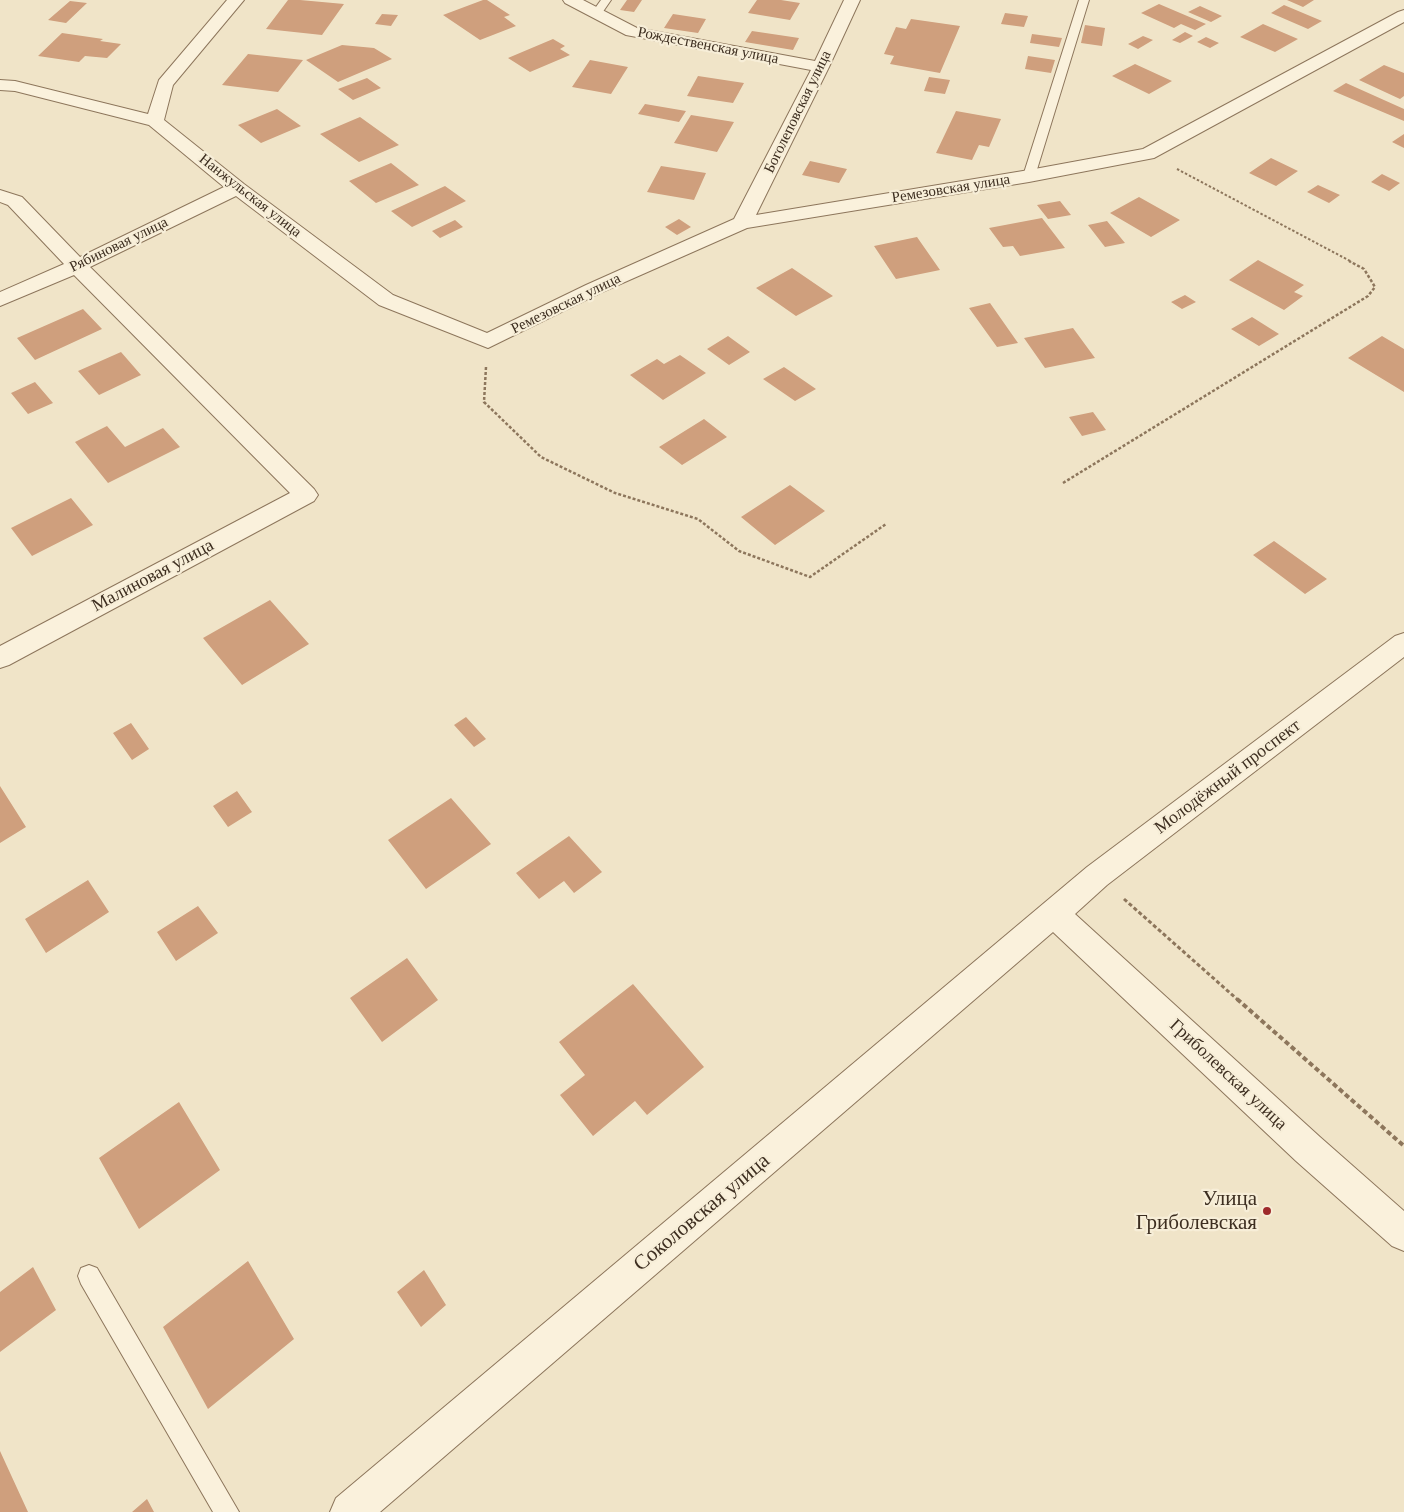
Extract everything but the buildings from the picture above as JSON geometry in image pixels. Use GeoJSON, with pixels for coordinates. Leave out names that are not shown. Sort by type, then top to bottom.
{"type":"FeatureCollection","features":[{"type":"Feature","properties":{"kind":"street"},"geometry":{"type":"LineString","coordinates":[[155,121],[165,84],[236,0]]}},
{"type":"Feature","properties":{"kind":"street","name":"Рождественская улица"},"geometry":{"type":"LineString","coordinates":[[571,0],[632,32],[821,67]]}},
{"type":"Feature","properties":{"kind":"street","name":"Боголеповская улица"},"geometry":{"type":"LineString","coordinates":[[742,223],[821,67],[852,0]]}},
{"type":"Feature","properties":{"kind":"street","name":"Ремезовская улица"},"geometry":{"type":"LineString","coordinates":[[488,341],[593,289],[742,223],[1029,176],[1148,154],[1404,15]]}},
{"type":"Feature","properties":{"kind":"street","name":"Нанжульская улица"},"geometry":{"type":"LineString","coordinates":[[0,84],[15,86],[155,121],[237,188],[386,300],[488,341]]}},
{"type":"Feature","properties":{"kind":"street","name":"Рябиновая улица"},"geometry":{"type":"LineString","coordinates":[[0,300],[77,266],[237,188]]}},
{"type":"Feature","properties":{"kind":"street"},"geometry":{"type":"LineString","coordinates":[[0,196],[15,201],[77,266]]}},
{"type":"Feature","properties":{"kind":"street","name":"Малиновая улица"},"geometry":{"type":"LineString","coordinates":[[0,658],[306,494],[77,266]]}},
{"type":"Feature","properties":{"kind":"street","name":"Молодёжный проспект"},"geometry":{"type":"LineString","coordinates":[[1054,914],[1097,876],[1404,643]]}},
{"type":"Feature","properties":{"kind":"street","name":"Гриболевская улица"},"geometry":{"type":"LineString","coordinates":[[1054,914],[1308,1149],[1404,1234]]}},
{"type":"Feature","properties":{"kind":"street","name":"Соколовская улица"},"geometry":{"type":"LineString","coordinates":[[350,1512],[1054,914]]}},
{"type":"Feature","properties":{"kind":"lane"},"geometry":{"type":"LineString","coordinates":[[596,14],[606,0]]}},
{"type":"Feature","properties":{"kind":"lane"},"geometry":{"type":"LineString","coordinates":[[1029,176],[1084,0]]}},
{"type":"Feature","properties":{"kind":"lane"},"geometry":{"type":"LineString","coordinates":[[89,1276],[227,1512]]}},
{"type":"Feature","properties":{"kind":"path"},"geometry":{"type":"LineString","coordinates":[[1063,483],[1368,296],[1375,287],[1364,269],[1148,154]]}},
{"type":"Feature","properties":{"kind":"path"},"geometry":{"type":"LineString","coordinates":[[488,341],[484,402],[541,457],[615,494],[698,519],[739,551],[810,577],[886,524]]}},
{"type":"Feature","properties":{"kind":"path"},"geometry":{"type":"LineString","coordinates":[[1097,876],[1404,1146]]}},
{"type":"Feature","properties":{"kind":"place","name":"Улица Гриболевская"},"geometry":{"type":"Point","coordinates":[1267,1211]}}]}
